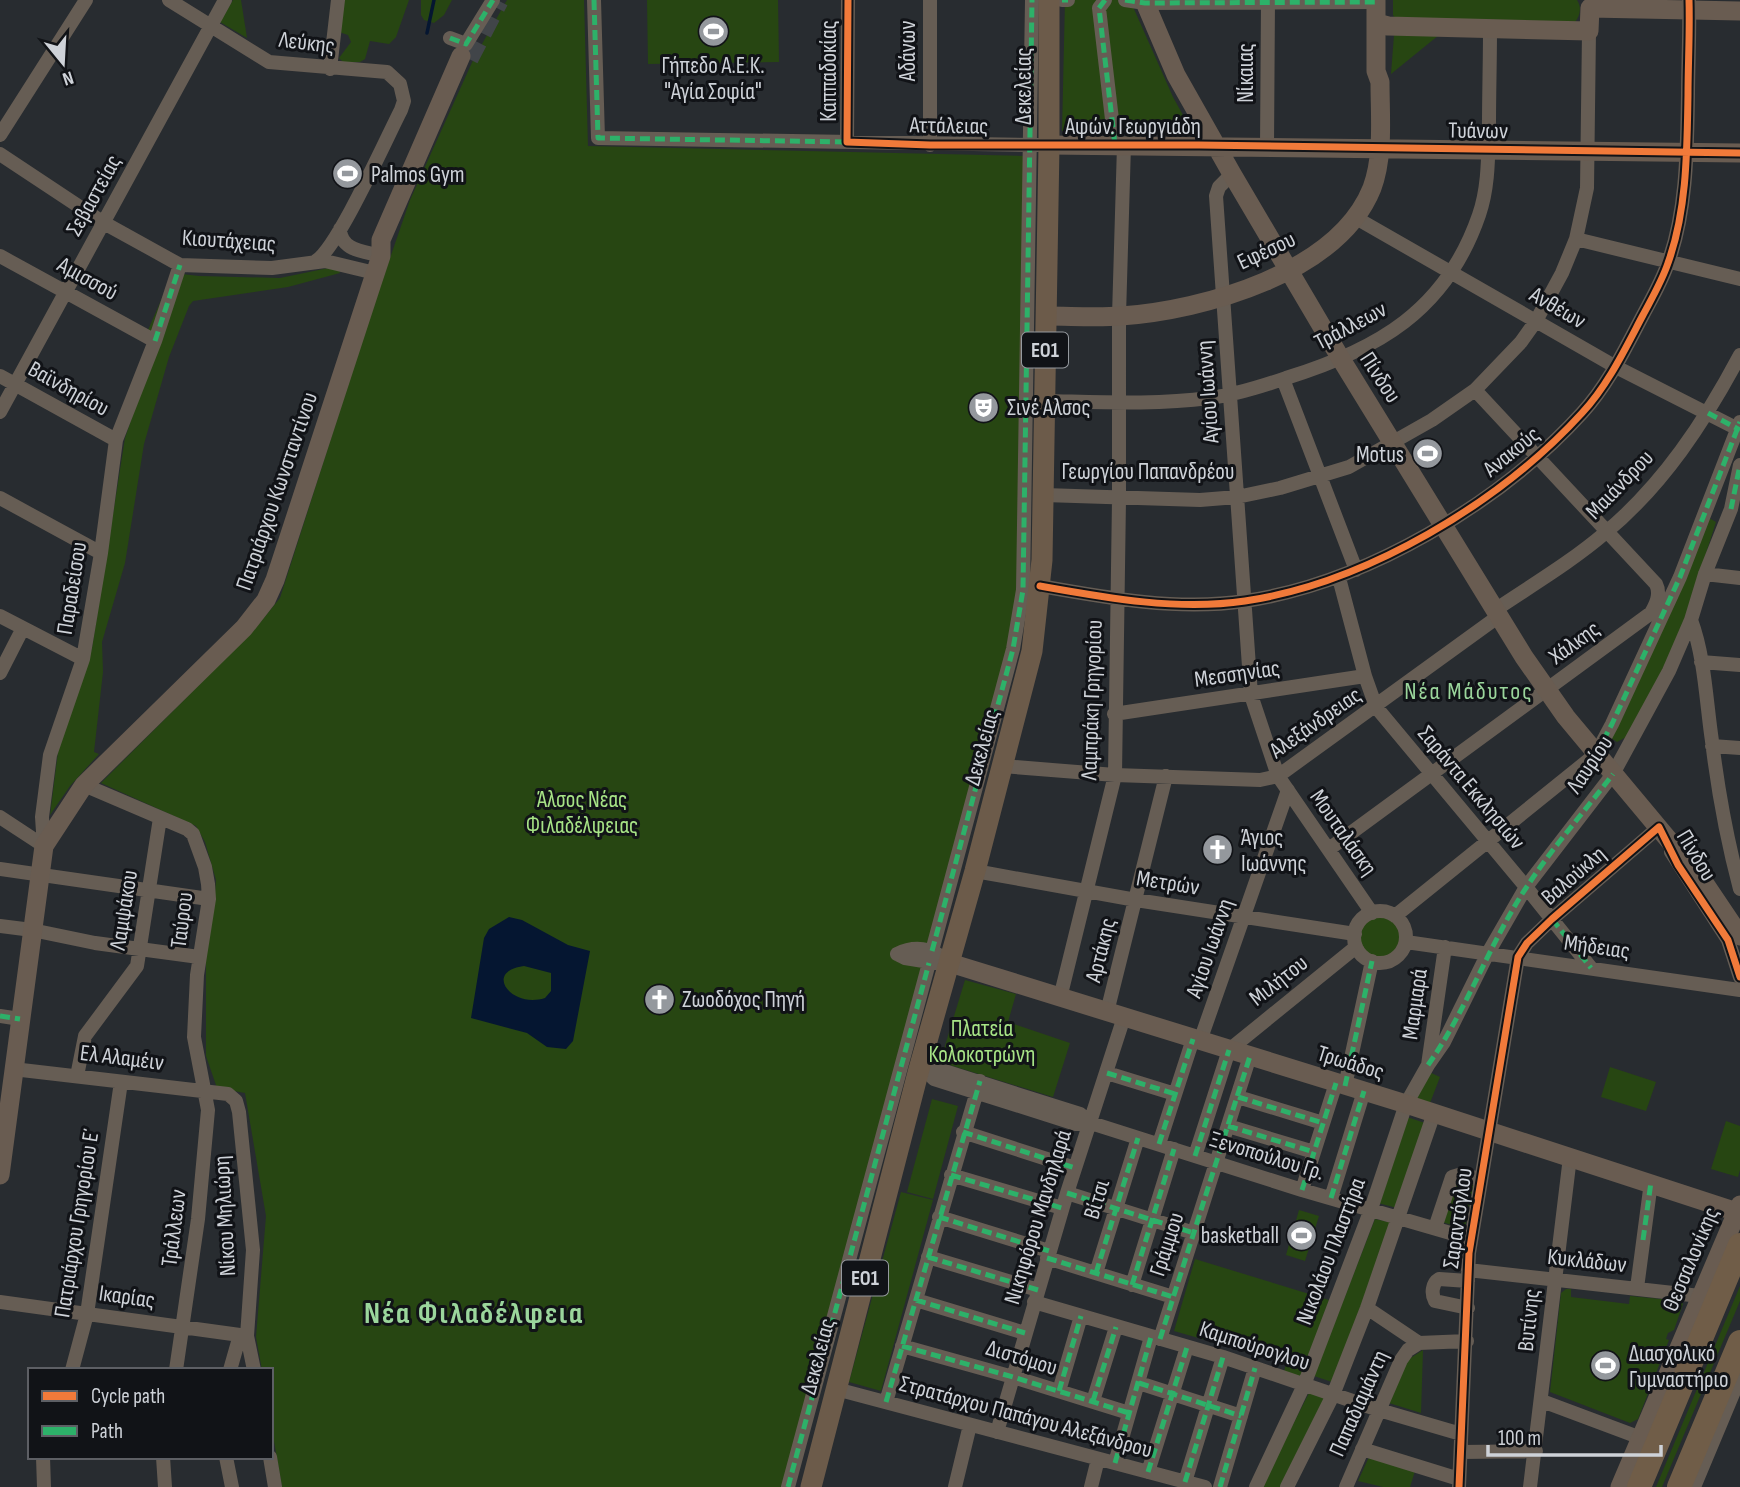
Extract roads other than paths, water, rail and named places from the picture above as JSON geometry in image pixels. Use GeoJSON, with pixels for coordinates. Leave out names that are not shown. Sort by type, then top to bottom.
{"type":"FeatureCollection","features":[{"type":"Feature","properties":{"kind":"highway"},"geometry":{"type":"LineString","coordinates":[[1714,1263],[1739,1216]]}},
{"type":"Feature","properties":{"kind":"highway"},"geometry":{"type":"LineString","coordinates":[[1639,1487],[1740,1245]]}},
{"type":"Feature","properties":{"kind":"highway"},"geometry":{"type":"LineString","coordinates":[[1679,1487],[1740,1342]]}},
{"type":"Feature","properties":{"kind":"main road","name":"Δεκελείας"},"geometry":{"type":"LineString","coordinates":[[811,1487],[923,1070],[937,959],[975,871],[1032,651],[1040,586],[1044,495],[1046,316],[1040,145],[1049,0]]}},
{"type":"Feature","properties":{"kind":"street"},"geometry":{"type":"LineString","coordinates":[[0,135],[86,0]]}},
{"type":"Feature","properties":{"kind":"street","name":"Λεύκης"},"geometry":{"type":"LineString","coordinates":[[169,0],[269,62],[387,72],[400,84],[403,92],[401,110],[340,229]]}},
{"type":"Feature","properties":{"kind":"street","name":"Σεβαστείας"},"geometry":{"type":"LineString","coordinates":[[0,412],[225,0]]}},
{"type":"Feature","properties":{"kind":"street"},"geometry":{"type":"LineString","coordinates":[[330,69],[338,0]]}},
{"type":"Feature","properties":{"kind":"street"},"geometry":{"type":"LineString","coordinates":[[450,38],[466,44],[493,0]]}},
{"type":"Feature","properties":{"kind":"street","name":"Αττάλειας"},"geometry":{"type":"LineString","coordinates":[[594,0],[598,138],[1040,145]]}},
{"type":"Feature","properties":{"kind":"street","name":"Καππαδοκίας"},"geometry":{"type":"LineString","coordinates":[[847,142],[848,0]]}},
{"type":"Feature","properties":{"kind":"street","name":"Αδάνων"},"geometry":{"type":"LineString","coordinates":[[930,0],[930,145]]}},
{"type":"Feature","properties":{"kind":"street"},"geometry":{"type":"LineString","coordinates":[[788,1487],[937,959],[1020,616],[1040,145],[1032,0]]}},
{"type":"Feature","properties":{"kind":"street"},"geometry":{"type":"LineString","coordinates":[[1062,0],[1068,0]]}},
{"type":"Feature","properties":{"kind":"street","name":"Λαμπράκη Γρηγορίου"},"geometry":{"type":"LineString","coordinates":[[1060,998],[1115,775],[1119,499],[1119,145],[1099,8],[1105,0]]}},
{"type":"Feature","properties":{"kind":"street"},"geometry":{"type":"LineString","coordinates":[[1125,0],[1380,1]]}},
{"type":"Feature","properties":{"kind":"street","name":"Πίνδου"},"geometry":{"type":"LineString","coordinates":[[1145,1],[1169,61],[1287,270],[1546,691],[1708,887],[1740,936]]}},
{"type":"Feature","properties":{"kind":"street","name":"Νίκαιας"},"geometry":{"type":"LineString","coordinates":[[1268,1],[1268,146]]}},
{"type":"Feature","properties":{"kind":"street","name":"Εφέσου"},"geometry":{"type":"LineString","coordinates":[[1046,316],[1119,316],[1164,310],[1223,296],[1287,270],[1325,248],[1349,227],[1373,186],[1379,148],[1380,82],[1386,72],[1380,1]]}},
{"type":"Feature","properties":{"kind":"street"},"geometry":{"type":"LineString","coordinates":[[1590,4],[1689,5],[1740,11]]}},
{"type":"Feature","properties":{"kind":"street","name":"Γεωργίου Παπανδρέου"},"geometry":{"type":"LineString","coordinates":[[1044,495],[1200,500],[1237,497],[1321,477],[1349,467],[1394,443],[1475,390],[1521,342],[1562,273],[1576,239],[1587,188],[1590,4]]}},
{"type":"Feature","properties":{"kind":"street","name":"Ανακούς"},"geometry":{"type":"LineString","coordinates":[[1040,586],[1116,599],[1186,603],[1245,601],[1339,578],[1442,524],[1489,494],[1538,457],[1583,412],[1616,367],[1669,262],[1682,198],[1686,153],[1689,5]]}},
{"type":"Feature","properties":{"kind":"street"},"geometry":{"type":"LineString","coordinates":[[1383,24],[1490,30],[1589,31]]}},
{"type":"Feature","properties":{"kind":"street","name":"Τράλλεων"},"geometry":{"type":"LineString","coordinates":[[1045,401],[1175,401],[1229,395],[1341,359],[1391,333],[1409,319],[1423,307],[1452,271],[1479,215],[1487,180],[1490,30]]}},
{"type":"Feature","properties":{"kind":"street","name":"Πατριάρχου Κωνσταντίνου"},"geometry":{"type":"LineString","coordinates":[[0,1175],[10,1017],[32,930],[44,846],[84,785],[244,628],[267,600],[378,264],[390,243],[465,58]]}},
{"type":"Feature","properties":{"kind":"street","name":"Αφών. Γεωργιάδη"},"geometry":{"type":"LineString","coordinates":[[1040,145],[1216,146]]}},
{"type":"Feature","properties":{"kind":"street","name":"Τυάνων"},"geometry":{"type":"LineString","coordinates":[[1216,146],[1740,153]]}},
{"type":"Feature","properties":{"kind":"street","name":"Κιουτάχειας"},"geometry":{"type":"LineString","coordinates":[[0,154],[104,223],[180,265],[272,268],[316,261],[378,264]]}},
{"type":"Feature","properties":{"kind":"street","name":"Αγίου Ιωάννη"},"geometry":{"type":"LineString","coordinates":[[1232,174],[1219,187],[1216,196],[1251,695],[1278,776]]}},
{"type":"Feature","properties":{"kind":"street","name":"Ανθέων"},"geometry":{"type":"LineString","coordinates":[[1356,218],[1616,367],[1736,426]]}},
{"type":"Feature","properties":{"kind":"street"},"geometry":{"type":"LineString","coordinates":[[340,229],[345,245],[378,264]]}},
{"type":"Feature","properties":{"kind":"street"},"geometry":{"type":"LineString","coordinates":[[316,261],[327,251],[340,229]]}},
{"type":"Feature","properties":{"kind":"street"},"geometry":{"type":"LineString","coordinates":[[1576,239],[1740,279]]}},
{"type":"Feature","properties":{"kind":"street"},"geometry":{"type":"LineString","coordinates":[[340,263],[345,245]]}},
{"type":"Feature","properties":{"kind":"street","name":"Αμισσού"},"geometry":{"type":"LineString","coordinates":[[0,256],[155,341]]}},
{"type":"Feature","properties":{"kind":"street","name":"Παραδείσου"},"geometry":{"type":"LineString","coordinates":[[44,846],[42,817],[51,750],[83,659],[116,440],[155,341],[180,265]]}},
{"type":"Feature","properties":{"kind":"street","name":"Μαιάνδρου"},"geometry":{"type":"LineString","coordinates":[[1497,613],[1607,532],[1654,486],[1708,412],[1740,355]]}},
{"type":"Feature","properties":{"kind":"street","name":"Βαϊνδηρίου"},"geometry":{"type":"LineString","coordinates":[[0,376],[116,440]]}},
{"type":"Feature","properties":{"kind":"street"},"geometry":{"type":"LineString","coordinates":[[1283,379],[1356,570]]}},
{"type":"Feature","properties":{"kind":"street"},"geometry":{"type":"LineString","coordinates":[[1475,390],[1607,532]]}},
{"type":"Feature","properties":{"kind":"street","name":"Λαυρίου"},"geometry":{"type":"LineString","coordinates":[[1596,754],[1680,577],[1736,426]]}},
{"type":"Feature","properties":{"kind":"street","name":"Λαυρίου"},"geometry":{"type":"LineString","coordinates":[[1428,1065],[1444,1042],[1488,953],[1526,887],[1614,774],[1669,671],[1691,620],[1705,574],[1736,506],[1740,465]]}},
{"type":"Feature","properties":{"kind":"street"},"geometry":{"type":"LineString","coordinates":[[0,498],[101,553]]}},
{"type":"Feature","properties":{"kind":"street","name":"Χάλκης"},"geometry":{"type":"LineString","coordinates":[[1329,849],[1651,613],[1657,603],[1657,584],[1607,532]]}},
{"type":"Feature","properties":{"kind":"street"},"geometry":{"type":"LineString","coordinates":[[1705,574],[1740,578]]}},
{"type":"Feature","properties":{"kind":"street","name":"Σαράντα Εκκλησιών"},"geometry":{"type":"LineString","coordinates":[[1339,578],[1376,707],[1591,968]]}},
{"type":"Feature","properties":{"kind":"street","name":"Αλεξάνδρειας"},"geometry":{"type":"LineString","coordinates":[[1002,766],[1115,775],[1259,780],[1278,776],[1376,707],[1497,613]]}},
{"type":"Feature","properties":{"kind":"street"},"geometry":{"type":"LineString","coordinates":[[0,617],[83,659]]}},
{"type":"Feature","properties":{"kind":"street"},"geometry":{"type":"LineString","coordinates":[[1691,620],[1702,662],[1712,746],[1733,832],[1740,889]]}},
{"type":"Feature","properties":{"kind":"street"},"geometry":{"type":"LineString","coordinates":[[0,673],[23,628]]}},
{"type":"Feature","properties":{"kind":"street"},"geometry":{"type":"LineString","coordinates":[[1702,662],[1740,665]]}},
{"type":"Feature","properties":{"kind":"street","name":"Μεσσηνίας"},"geometry":{"type":"LineString","coordinates":[[1114,714],[1365,676]]}},
{"type":"Feature","properties":{"kind":"street"},"geometry":{"type":"LineString","coordinates":[[1712,746],[1740,748]]}},
{"type":"Feature","properties":{"kind":"street"},"geometry":{"type":"LineString","coordinates":[[1395,916],[1596,754]]}},
{"type":"Feature","properties":{"kind":"street","name":"Αρτάκης"},"geometry":{"type":"LineString","coordinates":[[1115,1015],[1136,900],[1166,776]]}},
{"type":"Feature","properties":{"kind":"street","name":"Μουταλάσκη"},"geometry":{"type":"LineString","coordinates":[[1278,776],[1372,913]]}},
{"type":"Feature","properties":{"kind":"street","name":"Ταύρου"},"geometry":{"type":"LineString","coordinates":[[84,785],[187,829],[193,834],[205,867],[209,899],[199,957],[194,1037],[205,1092]]}},
{"type":"Feature","properties":{"kind":"street","name":"Αγίου Ιωάννη"},"geometry":{"type":"LineString","coordinates":[[1159,1144],[1175,1094],[1244,917],[1288,790]]}},
{"type":"Feature","properties":{"kind":"street"},"geometry":{"type":"LineString","coordinates":[[0,817],[44,846]]}},
{"type":"Feature","properties":{"kind":"street","name":"Λαμψάκου"},"geometry":{"type":"LineString","coordinates":[[77,1076],[85,1036],[137,966],[160,817]]}},
{"type":"Feature","properties":{"kind":"street","name":"Πίνδου"},"geometry":{"type":"LineString","coordinates":[[1659,827],[1678,865],[1728,940],[1740,977]]}},
{"type":"Feature","properties":{"kind":"street","name":"Βαλούκλη"},"geometry":{"type":"LineString","coordinates":[[1518,957],[1527,943],[1552,919],[1659,827]]}},
{"type":"Feature","properties":{"kind":"street"},"geometry":{"type":"LineString","coordinates":[[0,869],[209,899]]}},
{"type":"Feature","properties":{"kind":"street","name":"Μετρών"},"geometry":{"type":"LineString","coordinates":[[975,871],[1244,917],[1356,940]]}},
{"type":"Feature","properties":{"kind":"street"},"geometry":{"type":"LineString","coordinates":[[1380,911],[1395,916],[1404,927],[1406,942],[1397,957],[1380,963],[1360,953],[1356,940],[1360,921],[1380,911]]}},
{"type":"Feature","properties":{"kind":"street"},"geometry":{"type":"LineString","coordinates":[[0,926],[95,943],[199,957]]}},
{"type":"Feature","properties":{"kind":"street","name":"Μιλήτου"},"geometry":{"type":"LineString","coordinates":[[1229,1050],[1356,940]]}},
{"type":"Feature","properties":{"kind":"street","name":"Μήδειας"},"geometry":{"type":"LineString","coordinates":[[1406,942],[1740,990]]}},
{"type":"Feature","properties":{"kind":"street","name":"Μαρμαρά"},"geometry":{"type":"LineString","coordinates":[[1406,1104],[1428,1065],[1445,947]]}},
{"type":"Feature","properties":{"kind":"street","name":"Σαραντόγλου"},"geometry":{"type":"LineString","coordinates":[[1459,1483],[1471,1239],[1518,957]]}},
{"type":"Feature","properties":{"kind":"street","name":"Τρωάδος"},"geometry":{"type":"LineString","coordinates":[[937,959],[1651,1182],[1739,1216]]}},
{"type":"Feature","properties":{"kind":"street"},"geometry":{"type":"LineString","coordinates":[[1331,1198],[1348,1087],[1372,961]]}},
{"type":"Feature","properties":{"kind":"street","name":"Νικηφόρου Μανδηλαρά"},"geometry":{"type":"LineString","coordinates":[[997,1432],[1066,1193],[1107,1073],[1115,1015]]}},
{"type":"Feature","properties":{"kind":"street"},"geometry":{"type":"LineString","coordinates":[[1195,1156],[1229,1050]]}},
{"type":"Feature","properties":{"kind":"street","name":"Γράμμου"},"geometry":{"type":"LineString","coordinates":[[1115,1463],[1139,1383],[1173,1297],[1250,1056]]}},
{"type":"Feature","properties":{"kind":"street","name":"Ελ Αλαμέιν"},"geometry":{"type":"LineString","coordinates":[[7,1068],[228,1094],[236,1101]]}},
{"type":"Feature","properties":{"kind":"street","name":"Ξενoπούλου Γρ."},"geometry":{"type":"LineString","coordinates":[[923,1070],[938,1069],[978,1087],[1080,1114],[1090,1123],[1302,1190],[1471,1239]]}},
{"type":"Feature","properties":{"kind":"street"},"geometry":{"type":"LineString","coordinates":[[1107,1073],[1175,1094]]}},
{"type":"Feature","properties":{"kind":"street","name":"Πατριάρχου Γρηγορίου Ε΄"},"geometry":{"type":"LineString","coordinates":[[73,1368],[87,1314],[121,1082]]}},
{"type":"Feature","properties":{"kind":"street"},"geometry":{"type":"LineString","coordinates":[[886,1402],[978,1087]]}},
{"type":"Feature","properties":{"kind":"street"},"geometry":{"type":"LineString","coordinates":[[1302,1190],[1323,1123],[1348,1087]]}},
{"type":"Feature","properties":{"kind":"street","name":"Τράλλεων"},"geometry":{"type":"LineString","coordinates":[[176,1368],[198,1219],[208,1110],[205,1092]]}},
{"type":"Feature","properties":{"kind":"street"},"geometry":{"type":"LineString","coordinates":[[1238,1097],[1323,1123]]}},
{"type":"Feature","properties":{"kind":"street","name":"Νίκου Μηλιώρη"},"geometry":{"type":"LineString","coordinates":[[236,1101],[251,1217],[253,1250],[244,1335],[253,1368]]}},
{"type":"Feature","properties":{"kind":"street","name":"Νικολάου Πλαστήρα"},"geometry":{"type":"LineString","coordinates":[[1256,1487],[1304,1385],[1371,1209],[1406,1104]]}},
{"type":"Feature","properties":{"kind":"street"},"geometry":{"type":"LineString","coordinates":[[1287,1487],[1333,1395],[1367,1308],[1434,1113]]}},
{"type":"Feature","properties":{"kind":"street"},"geometry":{"type":"LineString","coordinates":[[1228,1126],[1314,1152]]}},
{"type":"Feature","properties":{"kind":"street"},"geometry":{"type":"LineString","coordinates":[[963,1132],[1074,1168]]}},
{"type":"Feature","properties":{"kind":"street","name":"Βίτσι"},"geometry":{"type":"LineString","coordinates":[[1096,1273],[1138,1138]]}},
{"type":"Feature","properties":{"kind":"street"},"geometry":{"type":"LineString","coordinates":[[1132,1285],[1174,1149]]}},
{"type":"Feature","properties":{"kind":"street","name":"Βυτίνης"},"geometry":{"type":"LineString","coordinates":[[1531,1487],[1570,1157]]}},
{"type":"Feature","properties":{"kind":"street"},"geometry":{"type":"LineString","coordinates":[[1435,1228],[1452,1177],[1458,1174],[1481,1180]]}},
{"type":"Feature","properties":{"kind":"street"},"geometry":{"type":"LineString","coordinates":[[951,1175],[1062,1208]]}},
{"type":"Feature","properties":{"kind":"street"},"geometry":{"type":"LineString","coordinates":[[1637,1288],[1651,1182]]}},
{"type":"Feature","properties":{"kind":"street"},"geometry":{"type":"LineString","coordinates":[[1066,1193],[1194,1233]]}},
{"type":"Feature","properties":{"kind":"street"},"geometry":{"type":"LineString","coordinates":[[939,1217],[1096,1273],[1173,1297]]}},
{"type":"Feature","properties":{"kind":"street","name":"Καμπούρογλου"},"geometry":{"type":"LineString","coordinates":[[928,1257],[1036,1296],[1081,1316],[1223,1357],[1379,1410],[1461,1434]]}},
{"type":"Feature","properties":{"kind":"street","name":"Θεσσαλονίκης"},"geometry":{"type":"LineString","coordinates":[[1620,1487],[1714,1263]]}},
{"type":"Feature","properties":{"kind":"street","name":"Κυκλάδων"},"geometry":{"type":"LineString","coordinates":[[1468,1308],[1435,1301],[1434,1283],[1439,1279],[1468,1275],[1556,1279],[1700,1296]]}},
{"type":"Feature","properties":{"kind":"street"},"geometry":{"type":"LineString","coordinates":[[916,1300],[1026,1333]]}},
{"type":"Feature","properties":{"kind":"street","name":"Ικαρίας"},"geometry":{"type":"LineString","coordinates":[[0,1302],[244,1335]]}},
{"type":"Feature","properties":{"kind":"street","name":"Παπαδιαμάντη"},"geometry":{"type":"LineString","coordinates":[[1367,1308],[1419,1343]]}},
{"type":"Feature","properties":{"kind":"street"},"geometry":{"type":"LineString","coordinates":[[1059,1391],[1081,1316]]}},
{"type":"Feature","properties":{"kind":"street"},"geometry":{"type":"LineString","coordinates":[[1093,1401],[1116,1327]]}},
{"type":"Feature","properties":{"kind":"street"},"geometry":{"type":"LineString","coordinates":[[231,1368],[244,1335]]}},
{"type":"Feature","properties":{"kind":"street","name":"Παπαδιαμάντη"},"geometry":{"type":"LineString","coordinates":[[1346,1487],[1408,1349],[1419,1343],[1467,1341]]}},
{"type":"Feature","properties":{"kind":"street","name":"Διστόμου"},"geometry":{"type":"LineString","coordinates":[[902,1346],[1129,1413]]}},
{"type":"Feature","properties":{"kind":"street"},"geometry":{"type":"LineString","coordinates":[[1148,1472],[1187,1347]]}},
{"type":"Feature","properties":{"kind":"street"},"geometry":{"type":"LineString","coordinates":[[1185,1482],[1223,1357]]}},
{"type":"Feature","properties":{"kind":"street"},"geometry":{"type":"LineString","coordinates":[[1220,1487],[1255,1368]]}},
{"type":"Feature","properties":{"kind":"street"},"geometry":{"type":"LineString","coordinates":[[1694,1487],[1740,1377]]}},
{"type":"Feature","properties":{"kind":"street"},"geometry":{"type":"LineString","coordinates":[[1139,1383],[1241,1416]]}},
{"type":"Feature","properties":{"kind":"street","name":"Στρατάρχου Παπάγου Αλεξάνδρου"},"geometry":{"type":"LineString","coordinates":[[836,1389],[1205,1487]]}},
{"type":"Feature","properties":{"kind":"street"},"geometry":{"type":"LineString","coordinates":[[1542,1401],[1641,1438]]}},
{"type":"Feature","properties":{"kind":"street"},"geometry":{"type":"LineString","coordinates":[[954,1487],[970,1426]]}},
{"type":"Feature","properties":{"kind":"street"},"geometry":{"type":"LineString","coordinates":[[1362,1449],[1459,1483]]}},
{"type":"Feature","properties":{"kind":"street"},"geometry":{"type":"LineString","coordinates":[[1461,1452],[1536,1451]]}},
{"type":"Feature","properties":{"kind":"street"},"geometry":{"type":"LineString","coordinates":[[43,1459],[44,1487]]}},
{"type":"Feature","properties":{"kind":"street"},"geometry":{"type":"LineString","coordinates":[[163,1459],[165,1487]]}},
{"type":"Feature","properties":{"kind":"street"},"geometry":{"type":"LineString","coordinates":[[226,1459],[232,1487]]}},
{"type":"Feature","properties":{"kind":"street"},"geometry":{"type":"LineString","coordinates":[[270,1459],[275,1487]]}},
{"type":"Feature","properties":{"kind":"street"},"geometry":{"type":"LineString","coordinates":[[1091,1487],[1098,1459]]}},
{"type":"Feature","properties":{"kind":"water"},"geometry":{"type":"Polygon","coordinates":[[[509,917],[522,920],[568,945],[590,951],[573,1041],[566,1049],[547,1047],[527,1033],[471,1018],[484,938],[489,929],[509,917]],[[524,966],[512,969],[505,975],[504,981],[506,988],[522,998],[545,998],[551,991],[551,973],[524,966]]]}},
{"type":"Feature","properties":{"kind":"waterway"},"geometry":{"type":"LineString","coordinates":[[427,33],[434,0]]}},
{"type":"Feature","properties":{"kind":"tunnel"},"geometry":{"type":"LineString","coordinates":[[469,59],[499,1]]}},
{"type":"Feature","properties":{"kind":"place","name":"Γήπεδο Α.Ε.Κ. \"Αγία Σοφία\""},"geometry":{"type":"Point","coordinates":[713,31]}},
{"type":"Feature","properties":{"kind":"place","name":"Palmos Gym"},"geometry":{"type":"Point","coordinates":[348,174]}},
{"type":"Feature","properties":{"kind":"place","name":"Σινέ Αλσος"},"geometry":{"type":"Point","coordinates":[984,407]}},
{"type":"Feature","properties":{"kind":"place","name":"Motus"},"geometry":{"type":"Point","coordinates":[1427,454]}},
{"type":"Feature","properties":{"kind":"place","name":"Άγιος Ιωάννης"},"geometry":{"type":"Point","coordinates":[1218,850]}},
{"type":"Feature","properties":{"kind":"place","name":"Ζωοδόχος Πηγή"},"geometry":{"type":"Point","coordinates":[659,999]}},
{"type":"Feature","properties":{"kind":"place","name":"basketball"},"geometry":{"type":"Point","coordinates":[1302,1235]}},
{"type":"Feature","properties":{"kind":"place","name":"Διασχολικό Γυμναστήριο"},"geometry":{"type":"Point","coordinates":[1606,1366]}},
{"type":"Feature","properties":{"kind":"district","name":"Νέα Μάδυτος"},"geometry":{"type":"Point","coordinates":[1469,691]}},
{"type":"Feature","properties":{"kind":"district","name":"Νέα Φιλαδέλφεια"},"geometry":{"type":"Point","coordinates":[474,1313]}},
{"type":"Feature","properties":{"kind":"park label","name":"Άλσος Νέας Φιλαδέλφειας"},"geometry":{"type":"Point","coordinates":[582,812]}},
{"type":"Feature","properties":{"kind":"park label","name":"Πλατεία Κολοκοτρώνη"},"geometry":{"type":"Point","coordinates":[982,1041]}}]}
